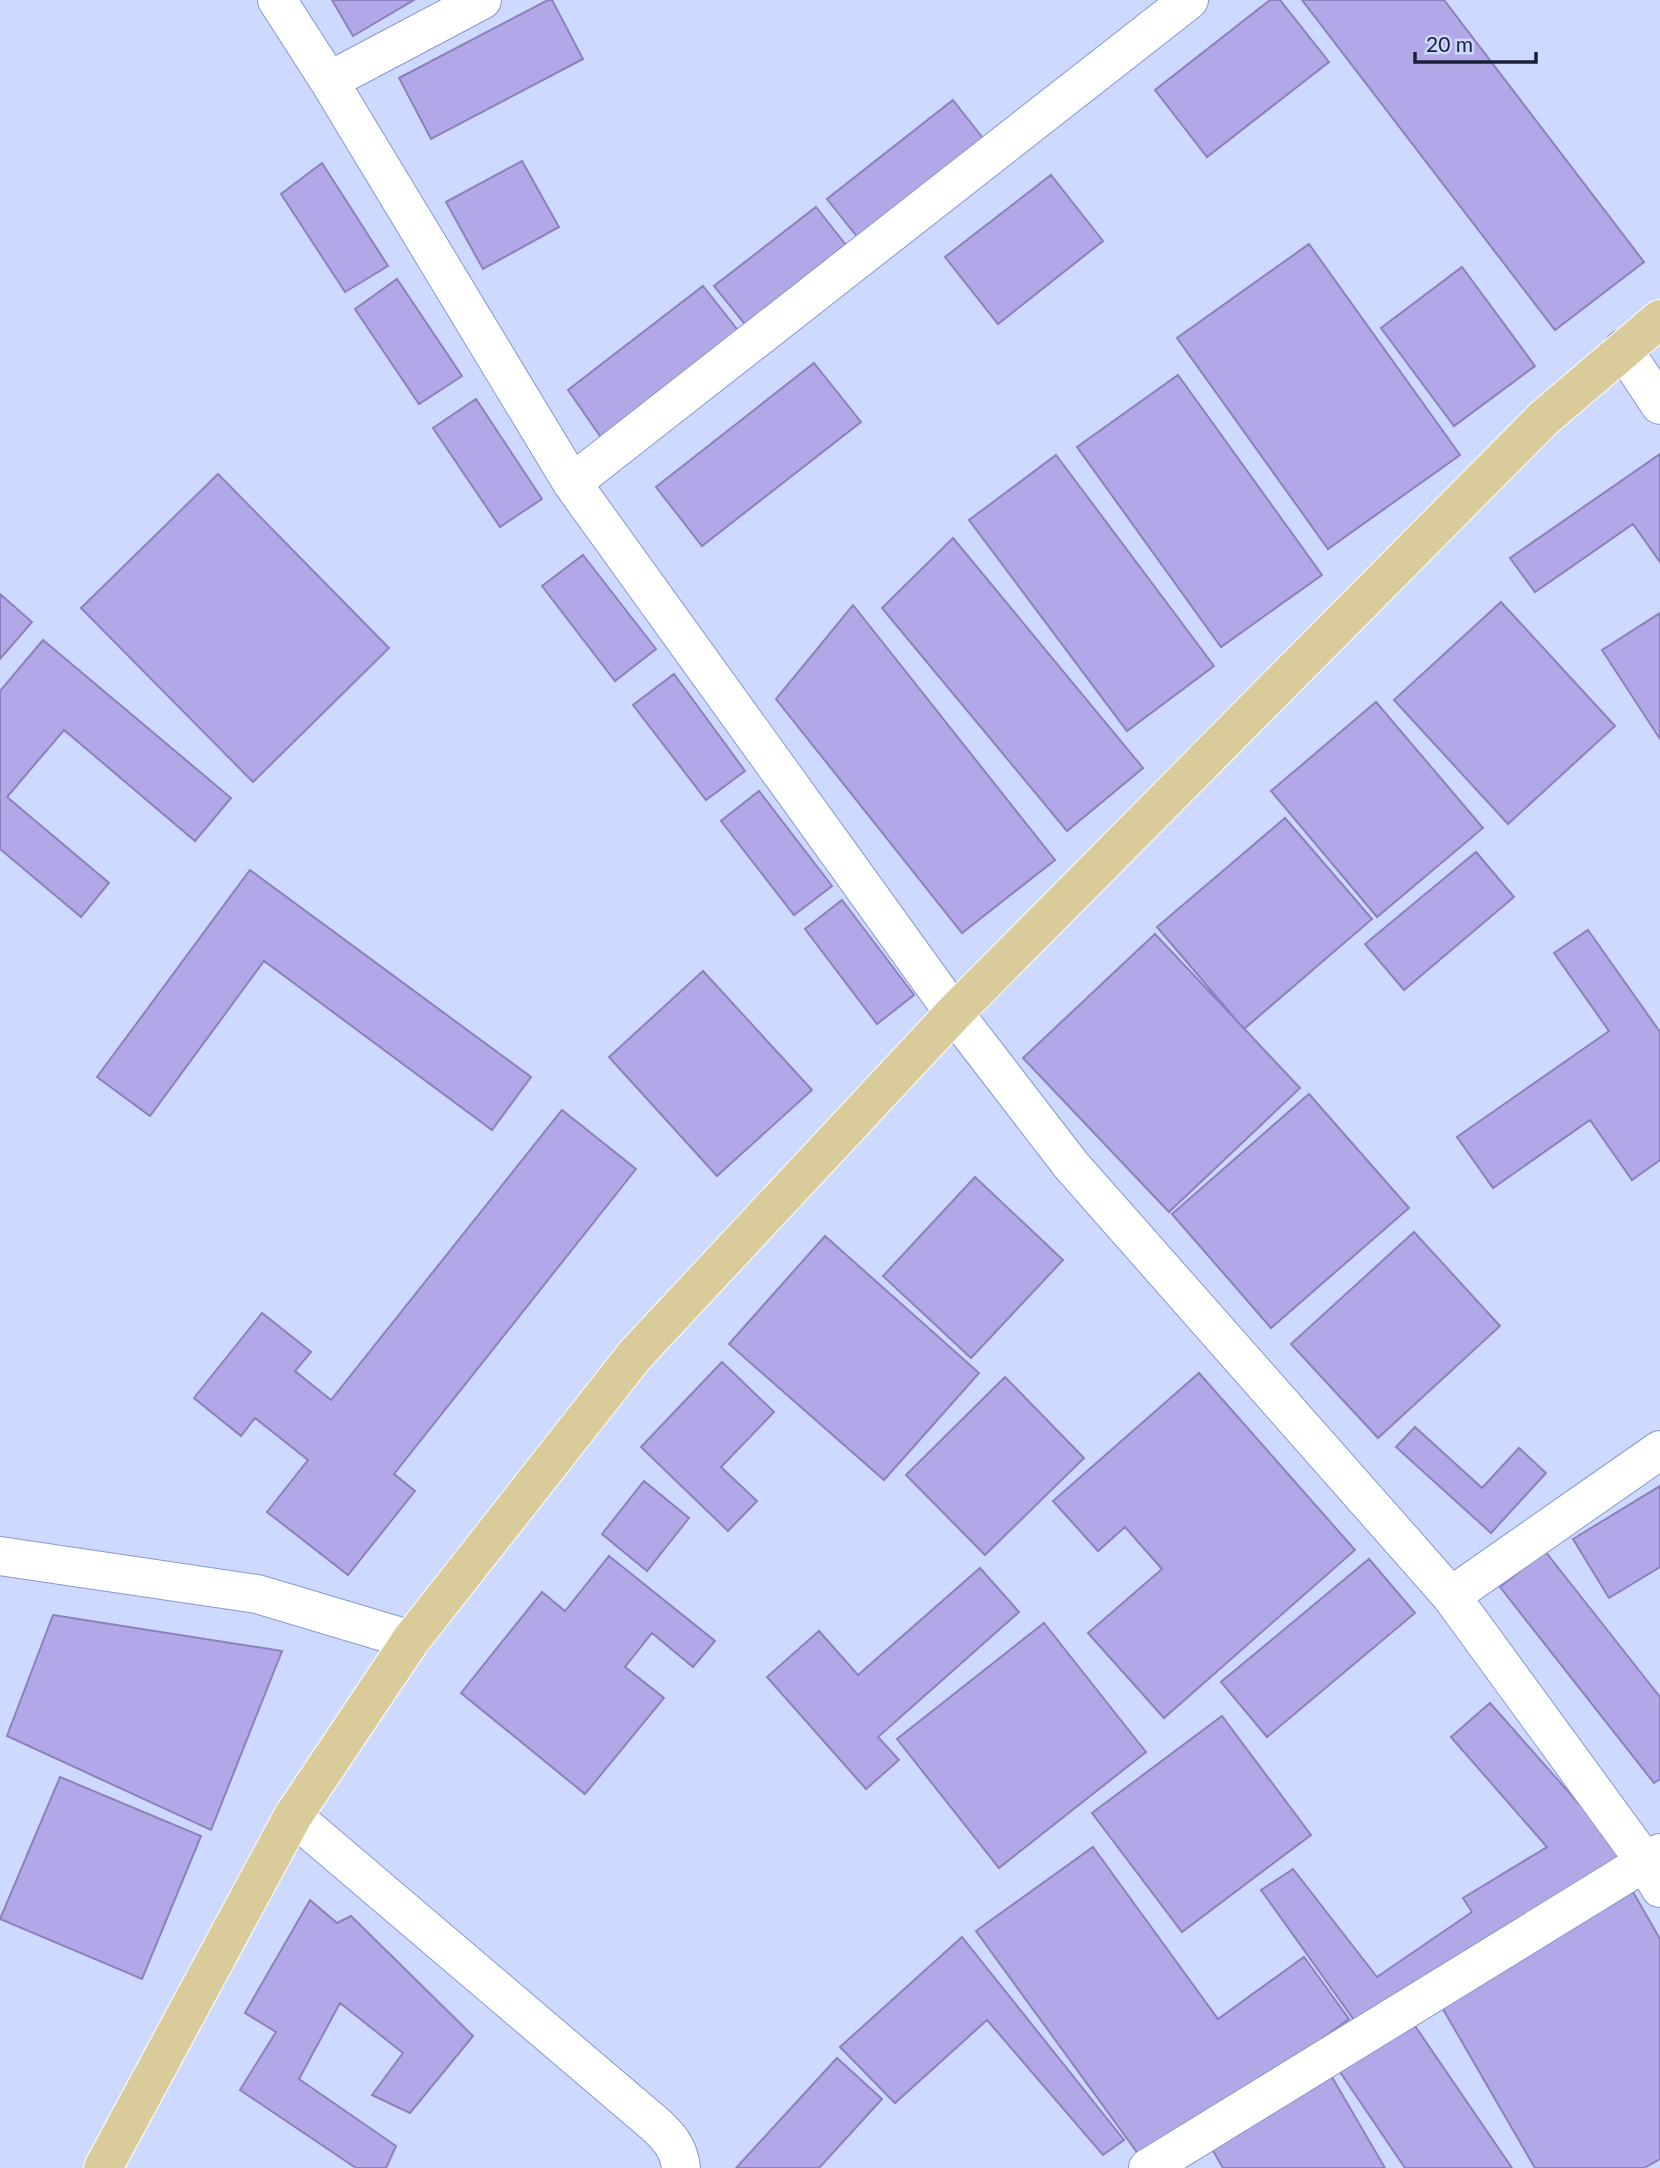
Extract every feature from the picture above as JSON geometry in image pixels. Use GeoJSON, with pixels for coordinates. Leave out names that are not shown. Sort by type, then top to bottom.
{"type":"FeatureCollection","features":[{"type":"Feature","properties":{"kind":"main road"},"geometry":{"type":"LineString","coordinates":[[103,2168],[293,1816],[411,1640],[635,1355],[954,1013],[1544,418],[1660,319]]}},
{"type":"Feature","properties":{"kind":"street"},"geometry":{"type":"LineString","coordinates":[[277,0],[572,482],[954,1013],[1072,1165],[1451,1596],[1655,1868],[1148,2168]]}},
{"type":"Feature","properties":{"kind":"street"},"geometry":{"type":"LineString","coordinates":[[329,81],[482,0]]}},
{"type":"Feature","properties":{"kind":"street"},"geometry":{"type":"LineString","coordinates":[[572,482],[1189,0]]}},
{"type":"Feature","properties":{"kind":"street"},"geometry":{"type":"LineString","coordinates":[[1623,349],[1660,405]]}},
{"type":"Feature","properties":{"kind":"street"},"geometry":{"type":"LineString","coordinates":[[1451,1596],[1660,1450]]}},
{"type":"Feature","properties":{"kind":"street"},"geometry":{"type":"LineString","coordinates":[[0,1556],[257,1594],[411,1640]]}},
{"type":"Feature","properties":{"kind":"street"},"geometry":{"type":"LineString","coordinates":[[293,1816],[656,2125],[669,2137],[679,2154],[681,2168]]}},
{"type":"Feature","properties":{"kind":"building"},"geometry":{"type":"Polygon","coordinates":[[[332,0],[414,0],[353,36],[332,0]]]}},
{"type":"Feature","properties":{"kind":"building"},"geometry":{"type":"Polygon","coordinates":[[[552,0],[583,59],[431,139],[399,78],[552,0]]]}},
{"type":"Feature","properties":{"kind":"building"},"geometry":{"type":"Polygon","coordinates":[[[1270,0],[1280,0],[1329,62],[1207,157],[1155,90],[1270,0]]]}},
{"type":"Feature","properties":{"kind":"building"},"geometry":{"type":"Polygon","coordinates":[[[1302,0],[1444,0],[1644,262],[1555,330],[1302,0]]]}},
{"type":"Feature","properties":{"kind":"building"},"geometry":{"type":"Polygon","coordinates":[[[953,100],[989,146],[863,244],[827,199],[953,100]]]}},
{"type":"Feature","properties":{"kind":"building"},"geometry":{"type":"Polygon","coordinates":[[[522,161],[559,227],[483,269],[446,202],[522,161]]]}},
{"type":"Feature","properties":{"kind":"building"},"geometry":{"type":"Polygon","coordinates":[[[322,163],[388,266],[345,292],[281,194],[322,163]]]}},
{"type":"Feature","properties":{"kind":"building"},"geometry":{"type":"Polygon","coordinates":[[[1051,175],[1103,241],[998,324],[945,257],[1051,175]]]}},
{"type":"Feature","properties":{"kind":"building"},"geometry":{"type":"Polygon","coordinates":[[[816,207],[853,254],[752,333],[714,286],[816,207]]]}},
{"type":"Feature","properties":{"kind":"building"},"geometry":{"type":"Polygon","coordinates":[[[1309,244],[1460,455],[1328,549],[1177,338],[1309,244]]]}},
{"type":"Feature","properties":{"kind":"building"},"geometry":{"type":"Polygon","coordinates":[[[1462,267],[1535,366],[1454,426],[1381,328],[1462,267]]]}},
{"type":"Feature","properties":{"kind":"building"},"geometry":{"type":"Polygon","coordinates":[[[397,279],[462,376],[419,404],[355,309],[397,279]]]}},
{"type":"Feature","properties":{"kind":"building"},"geometry":{"type":"Polygon","coordinates":[[[703,286],[744,338],[607,446],[568,390],[703,286]]]}},
{"type":"Feature","properties":{"kind":"building"},"geometry":{"type":"Polygon","coordinates":[[[814,363],[861,422],[702,546],[656,487],[814,363]]]}},
{"type":"Feature","properties":{"kind":"building"},"geometry":{"type":"Polygon","coordinates":[[[1178,375],[1322,575],[1221,647],[1077,447],[1178,375]]]}},
{"type":"Feature","properties":{"kind":"building"},"geometry":{"type":"Polygon","coordinates":[[[476,399],[542,499],[500,527],[433,428],[476,399]]]}},
{"type":"Feature","properties":{"kind":"building"},"geometry":{"type":"Polygon","coordinates":[[[1660,454],[1660,562],[1633,524],[1535,592],[1510,558],[1660,454]]]}},
{"type":"Feature","properties":{"kind":"building"},"geometry":{"type":"Polygon","coordinates":[[[1056,455],[1214,666],[1127,731],[969,520],[1056,455]]]}},
{"type":"Feature","properties":{"kind":"building"},"geometry":{"type":"Polygon","coordinates":[[[218,474],[389,648],[253,782],[81,608],[218,474]]]}},
{"type":"Feature","properties":{"kind":"building"},"geometry":{"type":"Polygon","coordinates":[[[953,538],[1143,768],[1067,831],[882,608],[953,538]]]}},
{"type":"Feature","properties":{"kind":"building"},"geometry":{"type":"Polygon","coordinates":[[[583,555],[656,649],[615,681],[542,586],[583,555]]]}},
{"type":"Feature","properties":{"kind":"building"},"geometry":{"type":"Polygon","coordinates":[[[0,594],[32,622],[0,659],[0,594]]]}},
{"type":"Feature","properties":{"kind":"building"},"geometry":{"type":"Polygon","coordinates":[[[1501,602],[1615,726],[1508,824],[1394,700],[1501,602]]]}},
{"type":"Feature","properties":{"kind":"building"},"geometry":{"type":"Polygon","coordinates":[[[853,605],[1055,860],[962,933],[776,699],[853,605]]]}},
{"type":"Feature","properties":{"kind":"building"},"geometry":{"type":"Polygon","coordinates":[[[1660,613],[1660,739],[1602,650],[1660,613]]]}},
{"type":"Feature","properties":{"kind":"building"},"geometry":{"type":"Polygon","coordinates":[[[43,640],[231,798],[195,841],[64,730],[7,797],[109,883],[81,917],[0,849],[0,691],[43,640]]]}},
{"type":"Feature","properties":{"kind":"building"},"geometry":{"type":"Polygon","coordinates":[[[674,674],[745,771],[706,800],[633,705],[674,674]]]}},
{"type":"Feature","properties":{"kind":"building"},"geometry":{"type":"Polygon","coordinates":[[[1376,702],[1483,828],[1377,917],[1271,791],[1376,702]]]}},
{"type":"Feature","properties":{"kind":"building"},"geometry":{"type":"Polygon","coordinates":[[[759,791],[832,886],[794,915],[721,821],[759,791]]]}},
{"type":"Feature","properties":{"kind":"building"},"geometry":{"type":"Polygon","coordinates":[[[1285,818],[1372,919],[1244,1029],[1157,927],[1285,818]]]}},
{"type":"Feature","properties":{"kind":"building"},"geometry":{"type":"Polygon","coordinates":[[[1476,852],[1514,897],[1404,990],[1365,944],[1476,852]]]}},
{"type":"Feature","properties":{"kind":"building"},"geometry":{"type":"Polygon","coordinates":[[[250,870],[531,1077],[492,1130],[264,961],[150,1116],[97,1077],[250,870]]]}},
{"type":"Feature","properties":{"kind":"building"},"geometry":{"type":"Polygon","coordinates":[[[842,900],[914,995],[877,1024],[805,929],[842,900]]]}},
{"type":"Feature","properties":{"kind":"building"},"geometry":{"type":"Polygon","coordinates":[[[1588,930],[1660,1032],[1660,1160],[1632,1180],[1590,1120],[1493,1188],[1457,1137],[1609,1031],[1554,953],[1588,930]]]}},
{"type":"Feature","properties":{"kind":"building"},"geometry":{"type":"Polygon","coordinates":[[[1155,934],[1300,1088],[1169,1212],[1023,1058],[1155,934]]]}},
{"type":"Feature","properties":{"kind":"building"},"geometry":{"type":"Polygon","coordinates":[[[703,971],[812,1090],[717,1176],[609,1057],[703,971]]]}},
{"type":"Feature","properties":{"kind":"building"},"geometry":{"type":"Polygon","coordinates":[[[1309,1094],[1409,1208],[1271,1328],[1172,1214],[1309,1094]]]}},
{"type":"Feature","properties":{"kind":"building"},"geometry":{"type":"Polygon","coordinates":[[[562,1110],[636,1169],[394,1474],[415,1491],[348,1575],[267,1512],[308,1460],[255,1418],[241,1436],[194,1398],[262,1313],[311,1352],[295,1371],[331,1400],[562,1110]]]}},
{"type":"Feature","properties":{"kind":"building"},"geometry":{"type":"Polygon","coordinates":[[[975,1177],[1063,1260],[971,1358],[883,1276],[975,1177]]]}},
{"type":"Feature","properties":{"kind":"building"},"geometry":{"type":"Polygon","coordinates":[[[1414,1232],[1500,1326],[1378,1438],[1291,1344],[1414,1232]]]}},
{"type":"Feature","properties":{"kind":"building"},"geometry":{"type":"Polygon","coordinates":[[[825,1236],[979,1373],[884,1480],[729,1344],[825,1236]]]}},
{"type":"Feature","properties":{"kind":"building"},"geometry":{"type":"Polygon","coordinates":[[[722,1362],[774,1412],[721,1467],[757,1501],[728,1531],[641,1447],[722,1362]]]}},
{"type":"Feature","properties":{"kind":"building"},"geometry":{"type":"Polygon","coordinates":[[[1199,1373],[1355,1550],[1164,1718],[1088,1633],[1162,1569],[1125,1527],[1098,1551],[1053,1501],[1199,1373]]]}},
{"type":"Feature","properties":{"kind":"building"},"geometry":{"type":"Polygon","coordinates":[[[1005,1377],[1084,1458],[985,1555],[906,1475],[1005,1377]]]}},
{"type":"Feature","properties":{"kind":"building"},"geometry":{"type":"Polygon","coordinates":[[[1415,1427],[1482,1488],[1519,1448],[1546,1473],[1491,1533],[1396,1447],[1415,1427]]]}},
{"type":"Feature","properties":{"kind":"building"},"geometry":{"type":"Polygon","coordinates":[[[644,1481],[689,1518],[647,1571],[602,1534],[644,1481]]]}},
{"type":"Feature","properties":{"kind":"building"},"geometry":{"type":"Polygon","coordinates":[[[1660,1486],[1660,1567],[1609,1598],[1573,1539],[1660,1486]]]}},
{"type":"Feature","properties":{"kind":"building"},"geometry":{"type":"Polygon","coordinates":[[[1545,1551],[1660,1697],[1660,1779],[1654,1783],[1500,1587],[1545,1551]]]}},
{"type":"Feature","properties":{"kind":"building"},"geometry":{"type":"Polygon","coordinates":[[[609,1556],[715,1641],[693,1667],[652,1633],[625,1667],[664,1698],[585,1794],[461,1693],[542,1592],[565,1611],[609,1556]]]}},
{"type":"Feature","properties":{"kind":"building"},"geometry":{"type":"Polygon","coordinates":[[[1369,1559],[1415,1613],[1267,1737],[1221,1682],[1369,1559]]]}},
{"type":"Feature","properties":{"kind":"building"},"geometry":{"type":"Polygon","coordinates":[[[980,1568],[1019,1612],[878,1737],[899,1760],[866,1789],[767,1677],[819,1631],[858,1675],[980,1568]]]}},
{"type":"Feature","properties":{"kind":"building"},"geometry":{"type":"Polygon","coordinates":[[[53,1615],[282,1651],[211,1830],[7,1736],[53,1615]]]}},
{"type":"Feature","properties":{"kind":"building"},"geometry":{"type":"Polygon","coordinates":[[[1044,1623],[1146,1752],[999,1868],[897,1739],[1044,1623]]]}},
{"type":"Feature","properties":{"kind":"building"},"geometry":{"type":"Polygon","coordinates":[[[1490,1703],[1625,1856],[1359,2027],[1261,1890],[1293,1869],[1377,1977],[1472,1912],[1463,1898],[1547,1847],[1451,1737],[1490,1703]]]}},
{"type":"Feature","properties":{"kind":"building"},"geometry":{"type":"Polygon","coordinates":[[[1222,1716],[1311,1835],[1182,1932],[1092,1813],[1222,1716]]]}},
{"type":"Feature","properties":{"kind":"building"},"geometry":{"type":"Polygon","coordinates":[[[60,1777],[201,1836],[142,1979],[0,1919],[60,1777]]]}},
{"type":"Feature","properties":{"kind":"building"},"geometry":{"type":"Polygon","coordinates":[[[1093,1847],[1218,2019],[1304,1957],[1349,2019],[1147,2166],[976,1931],[1093,1847]]]}},
{"type":"Feature","properties":{"kind":"building"},"geometry":{"type":"Polygon","coordinates":[[[1629,1885],[1660,1939],[1660,2159],[1644,2168],[1535,2168],[1436,1997],[1629,1885]]]}},
{"type":"Feature","properties":{"kind":"building"},"geometry":{"type":"Polygon","coordinates":[[[310,1900],[337,1923],[351,1916],[473,2036],[410,2113],[372,2095],[403,2053],[340,2003],[299,2079],[396,2146],[386,2168],[356,2168],[240,2090],[276,2032],[245,2013],[310,1900]]]}},
{"type":"Feature","properties":{"kind":"building"},"geometry":{"type":"Polygon","coordinates":[[[962,1937],[1124,2140],[1103,2155],[987,2020],[895,2103],[840,2047],[962,1937]]]}},
{"type":"Feature","properties":{"kind":"building"},"geometry":{"type":"Polygon","coordinates":[[[1413,2023],[1512,2168],[1405,2168],[1340,2072],[1413,2023]]]}},
{"type":"Feature","properties":{"kind":"building"},"geometry":{"type":"Polygon","coordinates":[[[837,2058],[882,2099],[819,2168],[736,2168],[837,2058]]]}},
{"type":"Feature","properties":{"kind":"building"},"geometry":{"type":"Polygon","coordinates":[[[1329,2072],[1385,2168],[1223,2168],[1208,2142],[1329,2072]]]}}]}
